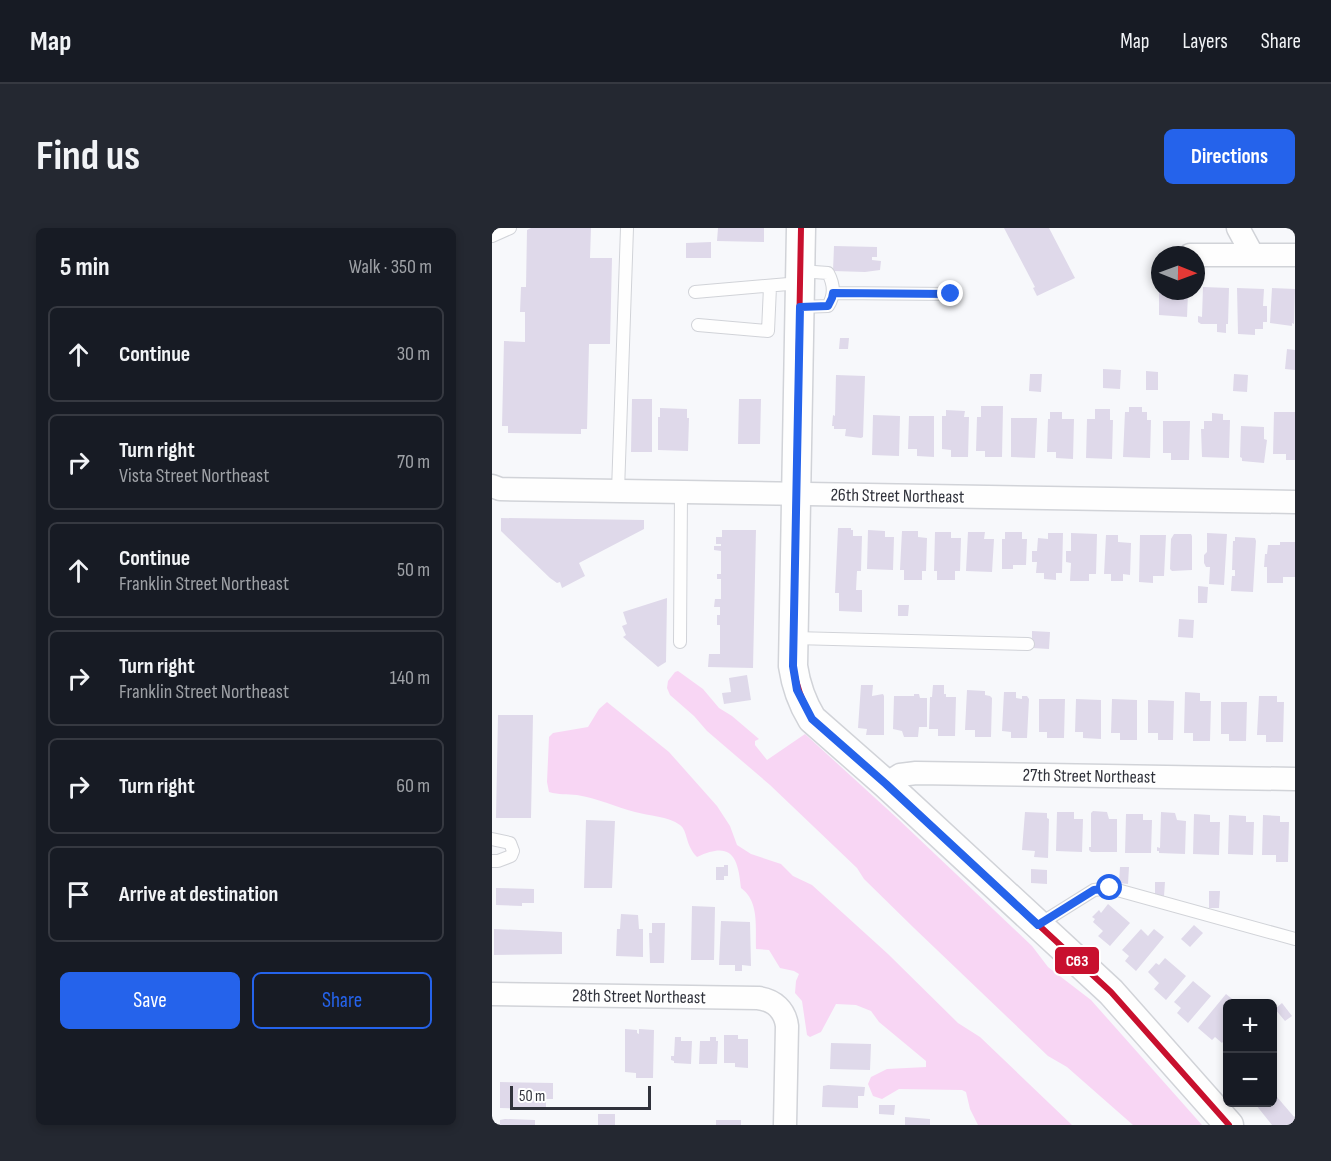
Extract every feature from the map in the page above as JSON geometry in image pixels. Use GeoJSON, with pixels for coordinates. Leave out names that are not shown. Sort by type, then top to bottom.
{"type":"FeatureCollection","features":[{"type":"Feature","properties":{"kind":"street"},"geometry":{"type":"LineString","coordinates":[[801,228],[793,666],[797,690],[807,712],[1126,1007],[1229,1125]]}},
{"type":"Feature","properties":{"kind":"street"},"geometry":{"type":"LineString","coordinates":[[1238,228],[1252,254]]}},
{"type":"Feature","properties":{"kind":"street"},"geometry":{"type":"LineString","coordinates":[[1205,255],[1295,255]]}},
{"type":"Feature","properties":{"kind":"street","name":"26th Street Northeast"},"geometry":{"type":"LineString","coordinates":[[496,488],[1295,502]]}},
{"type":"Feature","properties":{"kind":"street","name":"27th Street Northeast"},"geometry":{"type":"LineString","coordinates":[[886,784],[900,776],[916,772],[1295,779]]}},
{"type":"Feature","properties":{"kind":"street","name":"28th Street Northeast"},"geometry":{"type":"LineString","coordinates":[[492,994],[758,998],[772,1002],[786,1018],[787,1026],[785,1125]]}},
{"type":"Feature","properties":{"kind":"lane"},"geometry":{"type":"LineString","coordinates":[[492,236],[510,228]]}},
{"type":"Feature","properties":{"kind":"lane"},"geometry":{"type":"LineString","coordinates":[[618,491],[627,228]]}},
{"type":"Feature","properties":{"kind":"lane"},"geometry":{"type":"LineString","coordinates":[[695,292],[800,287],[828,273],[832,281],[833,293],[828,306],[800,287]]}},
{"type":"Feature","properties":{"kind":"lane"},"geometry":{"type":"LineString","coordinates":[[698,325],[768,331],[770,287]]}},
{"type":"Feature","properties":{"kind":"lane"},"geometry":{"type":"LineString","coordinates":[[833,293],[951,294]]}},
{"type":"Feature","properties":{"kind":"lane"},"geometry":{"type":"LineString","coordinates":[[680,642],[681,492]]}},
{"type":"Feature","properties":{"kind":"lane"},"geometry":{"type":"LineString","coordinates":[[794,638],[1028,644]]}},
{"type":"Feature","properties":{"kind":"lane"},"geometry":{"type":"LineString","coordinates":[[492,839],[510,843],[513,851],[511,856],[492,861]]}},
{"type":"Feature","properties":{"kind":"lane"},"geometry":{"type":"LineString","coordinates":[[1038,925],[1094,890],[1110,888],[1295,939]]}},
{"type":"Feature","properties":{"kind":"shaded area"},"geometry":{"type":"Polygon","coordinates":[[[678,671],[703,689],[719,708],[759,739],[755,741],[755,745],[767,760],[805,734],[1032,946],[1048,967],[1091,1000],[1202,1125],[1133,1125],[1067,1067],[1048,1056],[864,879],[857,868],[770,785],[707,731],[670,695],[667,688],[668,681],[678,671]]]}},
{"type":"Feature","properties":{"kind":"shaded area"},"geometry":{"type":"Polygon","coordinates":[[[607,702],[669,752],[717,806],[730,826],[737,845],[751,854],[781,864],[793,876],[812,885],[888,954],[958,1023],[980,1037],[1072,1125],[978,1125],[970,1109],[966,1092],[962,1090],[899,1089],[882,1099],[873,1096],[868,1084],[871,1077],[887,1069],[926,1067],[926,1061],[879,1022],[871,1011],[856,1005],[836,1004],[821,1032],[810,1037],[807,1035],[802,1001],[795,993],[799,974],[780,968],[769,950],[756,949],[754,908],[751,900],[741,888],[738,867],[731,854],[718,851],[697,857],[690,848],[683,828],[675,822],[584,796],[549,792],[547,782],[549,737],[553,733],[588,727],[599,709],[607,702]]]}},
{"type":"Feature","properties":{"kind":"building"},"geometry":{"type":"Polygon","coordinates":[[[531,228],[591,228],[590,258],[612,258],[610,344],[589,344],[587,429],[581,429],[581,434],[508,433],[508,426],[502,426],[504,341],[525,342],[525,312],[520,312],[521,287],[526,287],[527,230],[531,228]]]}},
{"type":"Feature","properties":{"kind":"building"},"geometry":{"type":"Polygon","coordinates":[[[718,228],[764,228],[764,242],[717,241],[718,228]]]}},
{"type":"Feature","properties":{"kind":"building"},"geometry":{"type":"Polygon","coordinates":[[[1004,228],[1049,228],[1075,278],[1037,296],[1033,288],[1035,287],[1004,228]]]}},
{"type":"Feature","properties":{"kind":"building"},"geometry":{"type":"Polygon","coordinates":[[[711,242],[711,258],[686,258],[686,243],[711,242]]]}},
{"type":"Feature","properties":{"kind":"building"},"geometry":{"type":"Polygon","coordinates":[[[834,246],[877,247],[877,257],[872,257],[872,260],[881,261],[880,270],[833,271],[834,246]]]}},
{"type":"Feature","properties":{"kind":"building"},"geometry":{"type":"Polygon","coordinates":[[[1205,287],[1229,288],[1226,333],[1217,332],[1217,324],[1198,322],[1198,316],[1202,317],[1205,287]]]}},
{"type":"Feature","properties":{"kind":"building"},"geometry":{"type":"Polygon","coordinates":[[[1237,288],[1264,289],[1263,306],[1267,306],[1267,322],[1263,322],[1263,329],[1255,329],[1255,335],[1238,334],[1237,288]]]}},
{"type":"Feature","properties":{"kind":"building"},"geometry":{"type":"Polygon","coordinates":[[[1272,288],[1295,289],[1294,324],[1292,323],[1292,326],[1270,323],[1272,288]]]}},
{"type":"Feature","properties":{"kind":"building"},"geometry":{"type":"Polygon","coordinates":[[[1159,300],[1188,300],[1187,317],[1159,315],[1159,300]]]}},
{"type":"Feature","properties":{"kind":"building"},"geometry":{"type":"Polygon","coordinates":[[[840,338],[849,338],[848,349],[839,349],[840,338]]]}},
{"type":"Feature","properties":{"kind":"building"},"geometry":{"type":"Polygon","coordinates":[[[1287,349],[1295,350],[1295,370],[1285,369],[1287,349]]]}},
{"type":"Feature","properties":{"kind":"building"},"geometry":{"type":"Polygon","coordinates":[[[1103,369],[1121,370],[1120,389],[1103,388],[1103,369]]]}},
{"type":"Feature","properties":{"kind":"building"},"geometry":{"type":"Polygon","coordinates":[[[1146,371],[1158,372],[1158,390],[1146,390],[1146,371]]]}},
{"type":"Feature","properties":{"kind":"building"},"geometry":{"type":"Polygon","coordinates":[[[1030,374],[1042,374],[1041,392],[1029,391],[1030,374]]]}},
{"type":"Feature","properties":{"kind":"building"},"geometry":{"type":"Polygon","coordinates":[[[1234,374],[1248,375],[1247,392],[1233,391],[1234,374]]]}},
{"type":"Feature","properties":{"kind":"building"},"geometry":{"type":"Polygon","coordinates":[[[836,375],[865,376],[863,437],[861,438],[845,436],[846,429],[834,429],[832,426],[833,415],[835,416],[836,375]]]}},
{"type":"Feature","properties":{"kind":"building"},"geometry":{"type":"Polygon","coordinates":[[[632,399],[652,399],[652,452],[631,452],[632,399]]]}},
{"type":"Feature","properties":{"kind":"building"},"geometry":{"type":"Polygon","coordinates":[[[739,399],[761,399],[760,444],[738,444],[739,399]]]}},
{"type":"Feature","properties":{"kind":"building"},"geometry":{"type":"Polygon","coordinates":[[[981,406],[1003,406],[1002,457],[985,457],[985,451],[976,451],[977,417],[981,417],[981,406]]]}},
{"type":"Feature","properties":{"kind":"building"},"geometry":{"type":"Polygon","coordinates":[[[1129,407],[1142,407],[1142,412],[1147,412],[1147,420],[1151,420],[1150,458],[1123,457],[1125,412],[1129,412],[1129,407]]]}},
{"type":"Feature","properties":{"kind":"building"},"geometry":{"type":"Polygon","coordinates":[[[660,408],[687,409],[688,451],[658,450],[660,408]]]}},
{"type":"Feature","properties":{"kind":"building"},"geometry":{"type":"Polygon","coordinates":[[[1095,409],[1110,409],[1110,420],[1113,420],[1112,459],[1086,458],[1087,419],[1095,419],[1095,409]]]}},
{"type":"Feature","properties":{"kind":"building"},"geometry":{"type":"Polygon","coordinates":[[[946,410],[965,411],[964,417],[969,417],[968,457],[951,457],[951,450],[942,449],[942,416],[946,416],[946,410]]]}},
{"type":"Feature","properties":{"kind":"building"},"geometry":{"type":"Polygon","coordinates":[[[1050,412],[1062,412],[1062,419],[1074,419],[1073,459],[1056,458],[1056,452],[1047,452],[1050,412]]]}},
{"type":"Feature","properties":{"kind":"building"},"geometry":{"type":"Polygon","coordinates":[[[1274,412],[1295,412],[1295,460],[1286,460],[1286,454],[1273,454],[1274,412]]]}},
{"type":"Feature","properties":{"kind":"building"},"geometry":{"type":"Polygon","coordinates":[[[1212,413],[1223,414],[1223,420],[1230,420],[1229,458],[1202,457],[1201,429],[1204,429],[1204,421],[1212,421],[1212,413]]]}},
{"type":"Feature","properties":{"kind":"building"},"geometry":{"type":"Polygon","coordinates":[[[873,415],[900,416],[899,456],[872,455],[873,415]]]}},
{"type":"Feature","properties":{"kind":"building"},"geometry":{"type":"Polygon","coordinates":[[[909,416],[934,416],[934,457],[917,456],[917,449],[908,449],[909,416]]]}},
{"type":"Feature","properties":{"kind":"building"},"geometry":{"type":"Polygon","coordinates":[[[1011,418],[1037,418],[1035,458],[1011,457],[1011,418]]]}},
{"type":"Feature","properties":{"kind":"building"},"geometry":{"type":"Polygon","coordinates":[[[1163,421],[1190,421],[1189,460],[1171,460],[1171,453],[1163,453],[1163,421]]]}},
{"type":"Feature","properties":{"kind":"building"},"geometry":{"type":"Polygon","coordinates":[[[1241,426],[1264,427],[1264,439],[1267,440],[1264,463],[1242,461],[1240,457],[1241,426]]]}},
{"type":"Feature","properties":{"kind":"building"},"geometry":{"type":"Polygon","coordinates":[[[501,518],[644,520],[644,529],[579,563],[585,576],[562,588],[560,582],[557,583],[550,578],[501,531],[501,518]]]}},
{"type":"Feature","properties":{"kind":"building"},"geometry":{"type":"Polygon","coordinates":[[[838,528],[851,528],[853,536],[862,536],[861,571],[857,571],[856,590],[862,590],[862,612],[839,611],[839,593],[835,593],[838,528]]]}},
{"type":"Feature","properties":{"kind":"building"},"geometry":{"type":"Polygon","coordinates":[[[722,530],[756,530],[753,668],[708,667],[709,654],[720,654],[720,625],[717,625],[717,615],[720,615],[720,607],[714,607],[715,599],[721,599],[721,579],[717,579],[717,574],[721,574],[721,551],[714,550],[714,546],[721,546],[721,544],[716,544],[716,537],[722,537],[722,530]]]}},
{"type":"Feature","properties":{"kind":"building"},"geometry":{"type":"Polygon","coordinates":[[[868,530],[885,531],[885,537],[894,537],[893,570],[867,569],[868,530]]]}},
{"type":"Feature","properties":{"kind":"building"},"geometry":{"type":"Polygon","coordinates":[[[902,531],[918,531],[918,537],[927,538],[926,571],[922,571],[922,580],[904,580],[904,570],[900,570],[902,531]]]}},
{"type":"Feature","properties":{"kind":"building"},"geometry":{"type":"Polygon","coordinates":[[[935,532],[951,532],[951,538],[961,538],[960,571],[955,571],[955,580],[937,580],[937,571],[934,571],[935,532]]]}},
{"type":"Feature","properties":{"kind":"building"},"geometry":{"type":"Polygon","coordinates":[[[968,532],[985,532],[984,539],[994,539],[992,572],[966,571],[968,532]]]}},
{"type":"Feature","properties":{"kind":"building"},"geometry":{"type":"Polygon","coordinates":[[[1005,532],[1022,532],[1022,539],[1027,539],[1026,565],[1013,565],[1013,569],[1002,569],[1002,539],[1005,539],[1005,532]]]}},
{"type":"Feature","properties":{"kind":"building"},"geometry":{"type":"Polygon","coordinates":[[[1048,533],[1063,533],[1062,573],[1056,573],[1056,580],[1044,579],[1044,573],[1036,573],[1037,562],[1032,562],[1032,551],[1037,551],[1038,538],[1048,539],[1048,533]]]}},
{"type":"Feature","properties":{"kind":"building"},"geometry":{"type":"Polygon","coordinates":[[[1071,533],[1097,534],[1096,574],[1089,574],[1089,581],[1070,581],[1071,563],[1066,562],[1066,551],[1071,551],[1071,533]]]}},
{"type":"Feature","properties":{"kind":"building"},"geometry":{"type":"Polygon","coordinates":[[[1207,533],[1227,534],[1224,585],[1209,584],[1210,567],[1206,567],[1204,563],[1204,555],[1207,552],[1207,533]]]}},
{"type":"Feature","properties":{"kind":"building"},"geometry":{"type":"Polygon","coordinates":[[[1174,534],[1191,534],[1192,536],[1192,570],[1172,571],[1170,569],[1171,539],[1174,534]]]}},
{"type":"Feature","properties":{"kind":"building"},"geometry":{"type":"Polygon","coordinates":[[[1106,535],[1118,535],[1118,542],[1131,543],[1130,575],[1123,574],[1123,581],[1111,581],[1111,574],[1104,574],[1106,535]]]}},
{"type":"Feature","properties":{"kind":"building"},"geometry":{"type":"Polygon","coordinates":[[[1140,535],[1166,535],[1164,576],[1153,576],[1153,583],[1139,582],[1140,535]]]}},
{"type":"Feature","properties":{"kind":"building"},"geometry":{"type":"Polygon","coordinates":[[[1235,537],[1255,538],[1256,541],[1253,592],[1231,591],[1232,576],[1235,576],[1235,570],[1232,570],[1235,537]]]}},
{"type":"Feature","properties":{"kind":"building"},"geometry":{"type":"Polygon","coordinates":[[[1280,542],[1295,542],[1295,577],[1283,577],[1283,583],[1267,583],[1267,567],[1264,567],[1265,554],[1267,554],[1268,545],[1280,545],[1280,542]]]}},
{"type":"Feature","properties":{"kind":"building"},"geometry":{"type":"Polygon","coordinates":[[[1198,586],[1208,587],[1207,603],[1198,603],[1198,586]]]}},
{"type":"Feature","properties":{"kind":"building"},"geometry":{"type":"Polygon","coordinates":[[[667,598],[666,662],[658,667],[623,637],[626,635],[622,626],[627,624],[623,612],[667,598]]]}},
{"type":"Feature","properties":{"kind":"building"},"geometry":{"type":"Polygon","coordinates":[[[898,605],[909,605],[908,616],[898,616],[898,605]]]}},
{"type":"Feature","properties":{"kind":"building"},"geometry":{"type":"Polygon","coordinates":[[[1179,619],[1194,620],[1193,638],[1178,637],[1179,619]]]}},
{"type":"Feature","properties":{"kind":"building"},"geometry":{"type":"Polygon","coordinates":[[[1032,631],[1050,632],[1049,649],[1032,648],[1032,631]]]}},
{"type":"Feature","properties":{"kind":"building"},"geometry":{"type":"Polygon","coordinates":[[[747,675],[751,700],[724,704],[722,693],[731,692],[729,678],[747,675]]]}},
{"type":"Feature","properties":{"kind":"building"},"geometry":{"type":"Polygon","coordinates":[[[861,685],[873,685],[872,696],[883,694],[884,696],[884,735],[866,735],[867,729],[858,728],[861,685]]]}},
{"type":"Feature","properties":{"kind":"building"},"geometry":{"type":"Polygon","coordinates":[[[933,685],[944,685],[946,697],[956,697],[955,736],[938,736],[938,729],[929,729],[930,697],[932,697],[933,685]]]}},
{"type":"Feature","properties":{"kind":"building"},"geometry":{"type":"Polygon","coordinates":[[[967,690],[985,691],[985,695],[992,698],[991,737],[975,737],[975,730],[965,730],[967,690]]]}},
{"type":"Feature","properties":{"kind":"building"},"geometry":{"type":"Polygon","coordinates":[[[1004,692],[1016,692],[1016,698],[1022,699],[1022,696],[1027,696],[1029,699],[1027,738],[1011,738],[1011,732],[1002,731],[1004,692]]]}},
{"type":"Feature","properties":{"kind":"building"},"geometry":{"type":"Polygon","coordinates":[[[1185,692],[1200,693],[1200,701],[1211,701],[1210,741],[1193,741],[1193,733],[1184,733],[1185,692]]]}},
{"type":"Feature","properties":{"kind":"building"},"geometry":{"type":"Polygon","coordinates":[[[914,694],[919,694],[920,698],[927,698],[927,727],[919,727],[918,737],[904,737],[902,731],[893,729],[894,696],[914,696],[914,694]]]}},
{"type":"Feature","properties":{"kind":"building"},"geometry":{"type":"Polygon","coordinates":[[[1259,696],[1277,696],[1277,702],[1284,702],[1283,742],[1266,742],[1266,735],[1257,735],[1259,696]]]}},
{"type":"Feature","properties":{"kind":"building"},"geometry":{"type":"Polygon","coordinates":[[[1039,699],[1065,699],[1064,738],[1047,738],[1047,732],[1039,732],[1039,699]]]}},
{"type":"Feature","properties":{"kind":"building"},"geometry":{"type":"Polygon","coordinates":[[[1076,699],[1101,700],[1101,739],[1083,738],[1083,732],[1075,732],[1076,699]]]}},
{"type":"Feature","properties":{"kind":"building"},"geometry":{"type":"Polygon","coordinates":[[[1112,699],[1137,700],[1137,740],[1120,740],[1120,733],[1111,733],[1112,699]]]}},
{"type":"Feature","properties":{"kind":"building"},"geometry":{"type":"Polygon","coordinates":[[[1148,700],[1174,701],[1173,740],[1158,740],[1158,733],[1148,733],[1148,700]]]}},
{"type":"Feature","properties":{"kind":"building"},"geometry":{"type":"Polygon","coordinates":[[[1221,702],[1247,702],[1246,741],[1229,741],[1229,734],[1221,734],[1221,702]]]}},
{"type":"Feature","properties":{"kind":"building"},"geometry":{"type":"Polygon","coordinates":[[[498,715],[533,715],[531,818],[496,818],[498,715]]]}},
{"type":"Feature","properties":{"kind":"building"},"geometry":{"type":"Polygon","coordinates":[[[1093,811],[1107,812],[1109,819],[1117,819],[1117,852],[1091,852],[1089,850],[1093,811]]]}},
{"type":"Feature","properties":{"kind":"building"},"geometry":{"type":"Polygon","coordinates":[[[1025,812],[1047,813],[1049,819],[1048,858],[1034,857],[1035,851],[1022,850],[1025,812]]]}},
{"type":"Feature","properties":{"kind":"building"},"geometry":{"type":"Polygon","coordinates":[[[1057,812],[1074,812],[1074,819],[1083,819],[1082,852],[1056,851],[1057,812]]]}},
{"type":"Feature","properties":{"kind":"building"},"geometry":{"type":"Polygon","coordinates":[[[1161,812],[1175,813],[1177,820],[1186,821],[1185,854],[1157,851],[1157,847],[1160,848],[1161,812]]]}},
{"type":"Feature","properties":{"kind":"building"},"geometry":{"type":"Polygon","coordinates":[[[1126,814],[1143,814],[1143,820],[1152,820],[1151,853],[1125,853],[1126,814]]]}},
{"type":"Feature","properties":{"kind":"building"},"geometry":{"type":"Polygon","coordinates":[[[1194,814],[1210,815],[1210,822],[1220,822],[1219,855],[1193,854],[1194,814]]]}},
{"type":"Feature","properties":{"kind":"building"},"geometry":{"type":"Polygon","coordinates":[[[1229,815],[1246,816],[1246,822],[1254,822],[1253,855],[1228,854],[1229,815]]]}},
{"type":"Feature","properties":{"kind":"building"},"geometry":{"type":"Polygon","coordinates":[[[1263,815],[1280,816],[1280,822],[1289,822],[1288,862],[1276,862],[1276,855],[1262,855],[1263,815]]]}},
{"type":"Feature","properties":{"kind":"building"},"geometry":{"type":"Polygon","coordinates":[[[586,820],[615,821],[612,888],[584,888],[586,820]]]}},
{"type":"Feature","properties":{"kind":"building"},"geometry":{"type":"Polygon","coordinates":[[[728,865],[728,876],[724,876],[724,880],[716,880],[716,867],[724,867],[728,865]]]}},
{"type":"Feature","properties":{"kind":"building"},"geometry":{"type":"Polygon","coordinates":[[[1120,867],[1129,867],[1128,884],[1119,883],[1120,867]]]}},
{"type":"Feature","properties":{"kind":"building"},"geometry":{"type":"Polygon","coordinates":[[[1031,869],[1047,870],[1047,884],[1031,883],[1031,869]]]}},
{"type":"Feature","properties":{"kind":"building"},"geometry":{"type":"Polygon","coordinates":[[[1155,882],[1165,882],[1164,896],[1155,895],[1155,882]]]}},
{"type":"Feature","properties":{"kind":"building"},"geometry":{"type":"Polygon","coordinates":[[[496,888],[534,889],[534,903],[522,903],[522,906],[496,905],[496,888]]]}},
{"type":"Feature","properties":{"kind":"building"},"geometry":{"type":"Polygon","coordinates":[[[1209,891],[1220,891],[1219,908],[1209,908],[1209,891]]]}},
{"type":"Feature","properties":{"kind":"building"},"geometry":{"type":"Polygon","coordinates":[[[1108,904],[1130,923],[1110,946],[1098,936],[1103,931],[1093,922],[1095,919],[1092,917],[1099,910],[1101,913],[1108,904]]]}},
{"type":"Feature","properties":{"kind":"building"},"geometry":{"type":"Polygon","coordinates":[[[692,906],[715,907],[714,960],[691,960],[692,906]]]}},
{"type":"Feature","properties":{"kind":"building"},"geometry":{"type":"Polygon","coordinates":[[[621,914],[638,915],[639,929],[643,929],[643,957],[616,956],[617,929],[620,929],[621,914]]]}},
{"type":"Feature","properties":{"kind":"building"},"geometry":{"type":"Polygon","coordinates":[[[721,921],[750,922],[751,966],[742,965],[742,971],[735,971],[735,965],[719,965],[721,921]]]}},
{"type":"Feature","properties":{"kind":"building"},"geometry":{"type":"Polygon","coordinates":[[[652,923],[665,923],[664,963],[650,963],[649,933],[652,933],[652,923]]]}},
{"type":"Feature","properties":{"kind":"building"},"geometry":{"type":"Polygon","coordinates":[[[1194,925],[1203,933],[1190,947],[1181,939],[1194,925]]]}},
{"type":"Feature","properties":{"kind":"building"},"geometry":{"type":"Polygon","coordinates":[[[494,929],[562,932],[562,954],[494,955],[494,929]]]}},
{"type":"Feature","properties":{"kind":"building"},"geometry":{"type":"Polygon","coordinates":[[[1141,929],[1148,936],[1154,929],[1164,937],[1136,971],[1125,961],[1129,956],[1122,950],[1141,929]]]}},
{"type":"Feature","properties":{"kind":"building"},"geometry":{"type":"Polygon","coordinates":[[[1165,958],[1186,976],[1166,1000],[1154,989],[1159,983],[1148,972],[1156,963],[1159,965],[1165,958]]]}},
{"type":"Feature","properties":{"kind":"building"},"geometry":{"type":"Polygon","coordinates":[[[1193,981],[1211,996],[1188,1023],[1177,1013],[1181,1008],[1174,1002],[1193,981]]]}},
{"type":"Feature","properties":{"kind":"building"},"geometry":{"type":"Polygon","coordinates":[[[1226,994],[1232,999],[1223,999],[1222,1043],[1215,1037],[1212,1040],[1198,1028],[1226,994]]]}},
{"type":"Feature","properties":{"kind":"building"},"geometry":{"type":"Polygon","coordinates":[[[1282,1003],[1292,1016],[1285,1021],[1277,1011],[1277,1007],[1282,1003]]]}},
{"type":"Feature","properties":{"kind":"building"},"geometry":{"type":"Polygon","coordinates":[[[625,1029],[637,1030],[639,1034],[639,1029],[654,1030],[653,1078],[636,1078],[636,1073],[625,1072],[625,1029]]]}},
{"type":"Feature","properties":{"kind":"building"},"geometry":{"type":"Polygon","coordinates":[[[724,1035],[738,1035],[738,1039],[748,1039],[748,1068],[735,1067],[735,1063],[724,1063],[724,1035]]]}},
{"type":"Feature","properties":{"kind":"building"},"geometry":{"type":"Polygon","coordinates":[[[675,1037],[681,1037],[681,1041],[692,1041],[691,1064],[674,1063],[671,1060],[671,1056],[674,1056],[675,1037]]]}},
{"type":"Feature","properties":{"kind":"building"},"geometry":{"type":"Polygon","coordinates":[[[710,1037],[716,1037],[718,1041],[717,1064],[699,1064],[700,1041],[710,1041],[710,1037]]]}},
{"type":"Feature","properties":{"kind":"building"},"geometry":{"type":"Polygon","coordinates":[[[831,1043],[871,1044],[870,1070],[830,1069],[831,1043]]]}},
{"type":"Feature","properties":{"kind":"building"},"geometry":{"type":"Polygon","coordinates":[[[500,1082],[553,1083],[553,1099],[546,1099],[546,1109],[500,1108],[500,1082]]]}},
{"type":"Feature","properties":{"kind":"building"},"geometry":{"type":"Polygon","coordinates":[[[823,1086],[865,1087],[864,1096],[858,1096],[858,1108],[822,1107],[823,1086]]]}},
{"type":"Feature","properties":{"kind":"building"},"geometry":{"type":"Polygon","coordinates":[[[1277,1097],[1295,1118],[1293,1125],[1272,1125],[1258,1107],[1277,1107],[1277,1097]]]}},
{"type":"Feature","properties":{"kind":"building"},"geometry":{"type":"Polygon","coordinates":[[[879,1105],[895,1105],[894,1115],[879,1114],[879,1105]]]}},
{"type":"Feature","properties":{"kind":"building"},"geometry":{"type":"Polygon","coordinates":[[[598,1114],[615,1114],[615,1125],[598,1125],[598,1114]]]}},
{"type":"Feature","properties":{"kind":"building"},"geometry":{"type":"Polygon","coordinates":[[[905,1117],[930,1119],[930,1125],[905,1125],[905,1117]]]}},
{"type":"Feature","properties":{"kind":"building"},"geometry":{"type":"Polygon","coordinates":[[[500,1120],[535,1120],[535,1125],[500,1125],[500,1120]]]}},
{"type":"Feature","properties":{"kind":"building"},"geometry":{"type":"Polygon","coordinates":[[[716,1120],[741,1120],[741,1125],[716,1125],[716,1120]]]}},
{"type":"Feature","properties":{"kind":"transit line","name":"C63"},"geometry":{"type":"LineString","coordinates":[[801,228],[793,666],[805,706],[812,719],[886,784],[1111,992],[1229,1125]]}},
{"type":"Feature","properties":{"kind":"route"},"geometry":{"type":"LineString","coordinates":[[951,294],[833,293],[828,306],[800,307],[793,666],[797,690],[812,719],[950,842],[1038,925],[1094,890],[1110,888]]}}]}
